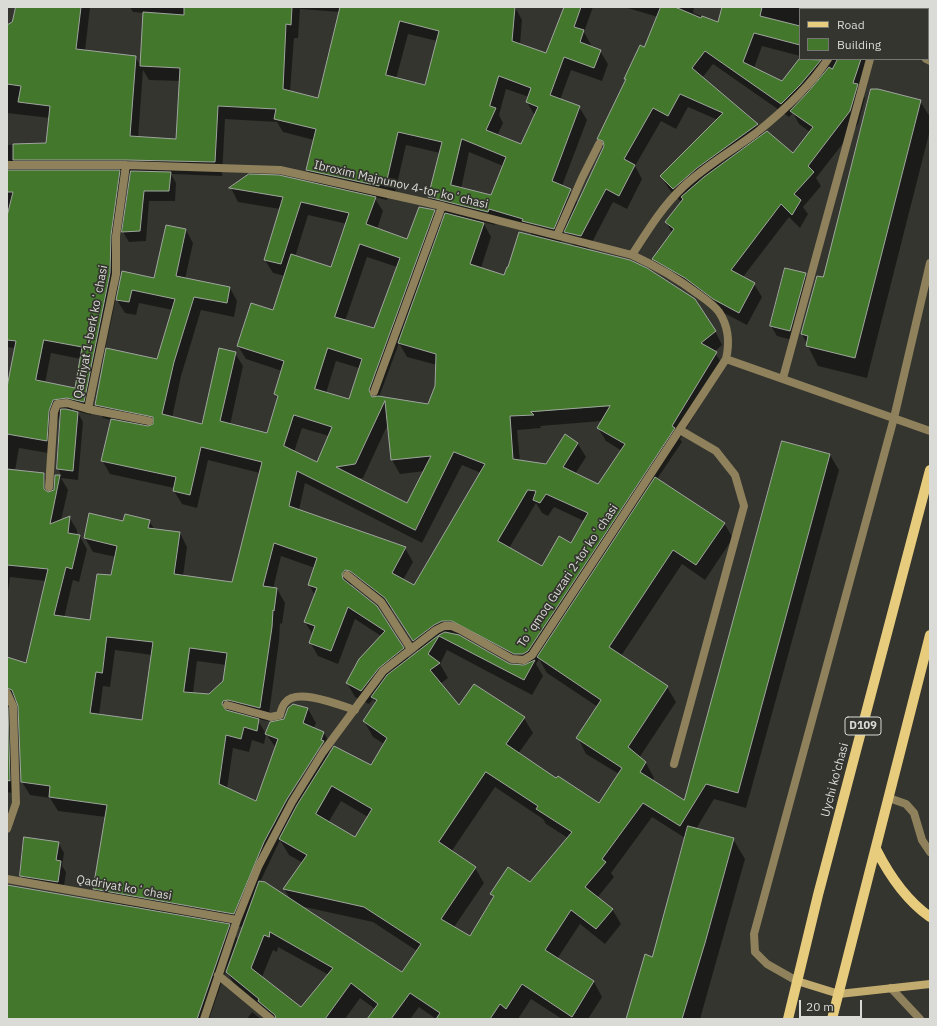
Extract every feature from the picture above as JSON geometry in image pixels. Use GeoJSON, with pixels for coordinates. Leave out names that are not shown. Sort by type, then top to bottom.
{"type":"FeatureCollection","features":[{"type":"Feature","properties":{"kind":"main road","name":"Uychi ko'chasi"},"geometry":{"type":"LineString","coordinates":[[788,1019],[818,894],[930,470]]}},
{"type":"Feature","properties":{"kind":"main road"},"geometry":{"type":"LineString","coordinates":[[832,1019],[930,635]]}},
{"type":"Feature","properties":{"kind":"main road"},"geometry":{"type":"LineString","coordinates":[[876,849],[890,876],[923,912],[930,917]]}},
{"type":"Feature","properties":{"kind":"main road"},"geometry":{"type":"LineString","coordinates":[[797,981],[839,994],[930,984]]}},
{"type":"Feature","properties":{"kind":"street"},"geometry":{"type":"LineString","coordinates":[[632,255],[656,217],[683,186],[757,132],[802,90],[827,60]]}},
{"type":"Feature","properties":{"kind":"street"},"geometry":{"type":"LineString","coordinates":[[783,378],[870,60]]}},
{"type":"Feature","properties":{"kind":"street"},"geometry":{"type":"LineString","coordinates":[[557,235],[582,178],[600,144]]}},
{"type":"Feature","properties":{"kind":"street","name":"Ibroxim Majnunov 4-tor koʻchasi"},"geometry":{"type":"LineString","coordinates":[[7,166],[126,165],[280,170],[442,206],[632,255],[660,267],[719,312],[726,327],[730,343],[726,359]]}},
{"type":"Feature","properties":{"kind":"street","name":"Qadriyat 1-berk koʻchasi"},"geometry":{"type":"LineString","coordinates":[[88,409],[116,274],[116,236],[126,165]]}},
{"type":"Feature","properties":{"kind":"street"},"geometry":{"type":"LineString","coordinates":[[374,392],[442,206]]}},
{"type":"Feature","properties":{"kind":"street"},"geometry":{"type":"LineString","coordinates":[[797,981],[767,964],[755,952],[754,934],[894,418],[930,263]]}},
{"type":"Feature","properties":{"kind":"street"},"geometry":{"type":"LineString","coordinates":[[726,359],[930,431]]}},
{"type":"Feature","properties":{"kind":"street","name":"Toʻqmoq Guzari 2-tor koʻchasi"},"geometry":{"type":"LineString","coordinates":[[204,1019],[237,920],[258,867],[292,802],[323,752],[355,710],[376,677],[411,648],[444,626],[452,626],[512,659],[524,660],[532,655],[726,359]]}},
{"type":"Feature","properties":{"kind":"street"},"geometry":{"type":"LineString","coordinates":[[49,487],[55,407],[61,402],[88,409],[150,421]]}},
{"type":"Feature","properties":{"kind":"street"},"geometry":{"type":"LineString","coordinates":[[674,764],[744,506],[736,474],[716,451],[680,430]]}},
{"type":"Feature","properties":{"kind":"street"},"geometry":{"type":"LineString","coordinates":[[348,575],[381,602],[411,648]]}},
{"type":"Feature","properties":{"kind":"street"},"geometry":{"type":"LineString","coordinates":[[7,693],[13,706],[16,803],[7,829]]}},
{"type":"Feature","properties":{"kind":"street"},"geometry":{"type":"LineString","coordinates":[[227,705],[271,717],[280,715],[285,702],[291,698],[304,696],[355,710]]}},
{"type":"Feature","properties":{"kind":"street"},"geometry":{"type":"LineString","coordinates":[[889,798],[906,804],[914,813],[922,840],[930,852]]}},
{"type":"Feature","properties":{"kind":"street","name":"Qadriyat koʻchasi"},"geometry":{"type":"LineString","coordinates":[[7,879],[237,920]]}},
{"type":"Feature","properties":{"kind":"street"},"geometry":{"type":"LineString","coordinates":[[218,975],[271,1019]]}},
{"type":"Feature","properties":{"kind":"street"},"geometry":{"type":"LineString","coordinates":[[891,988],[920,1019]]}},
{"type":"Feature","properties":{"kind":"building"},"geometry":{"type":"Polygon","coordinates":[[[16,7],[81,7],[76,49],[136,56],[130,136],[176,139],[180,68],[140,66],[143,12],[184,15],[184,7],[292,7],[291,25],[286,24],[283,89],[318,98],[340,7],[515,7],[512,41],[546,53],[564,7],[581,7],[574,27],[584,30],[580,42],[601,50],[594,68],[564,57],[550,95],[580,106],[552,181],[571,189],[554,229],[522,221],[523,219],[489,209],[488,212],[428,197],[442,142],[398,132],[386,184],[380,183],[379,186],[306,170],[316,129],[274,119],[276,109],[218,106],[215,162],[13,160],[13,144],[46,143],[50,106],[18,102],[21,86],[7,84],[7,25],[12,22],[16,7]],[[400,21],[386,75],[425,85],[439,31],[400,21]],[[499,76],[490,106],[496,108],[486,130],[521,144],[538,107],[526,102],[531,88],[499,76]],[[462,139],[451,185],[491,195],[506,157],[462,139]]]}},
{"type":"Feature","properties":{"kind":"building"},"geometry":{"type":"Polygon","coordinates":[[[661,7],[675,7],[701,18],[702,16],[718,22],[722,7],[762,7],[760,16],[799,26],[799,45],[754,33],[743,62],[782,81],[799,59],[821,60],[800,85],[781,104],[705,51],[692,68],[758,124],[697,168],[673,189],[660,176],[723,113],[680,94],[668,116],[653,108],[624,159],[635,165],[619,196],[606,189],[581,236],[564,232],[604,146],[603,141],[597,139],[626,79],[624,79],[640,45],[644,47],[661,7]]]}},
{"type":"Feature","properties":{"kind":"building"},"geometry":{"type":"Polygon","coordinates":[[[837,60],[861,60],[853,83],[858,84],[850,111],[808,166],[814,172],[794,194],[801,200],[792,215],[781,204],[731,270],[755,283],[739,313],[713,299],[685,278],[652,259],[674,229],[665,222],[683,199],[681,197],[704,177],[767,131],[793,153],[813,127],[790,111],[829,67],[832,69],[837,60]]]}},
{"type":"Feature","properties":{"kind":"building"},"geometry":{"type":"Polygon","coordinates":[[[871,89],[878,89],[921,100],[855,358],[806,346],[808,336],[801,334],[817,276],[823,277],[871,89]]]}},
{"type":"Feature","properties":{"kind":"building"},"geometry":{"type":"Polygon","coordinates":[[[7,170],[120,170],[111,235],[110,273],[84,402],[67,398],[53,400],[49,411],[47,441],[7,434],[7,387],[16,341],[7,340],[7,216],[13,192],[7,192],[7,170]],[[44,340],[36,380],[75,388],[82,347],[44,340]]]}},
{"type":"Feature","properties":{"kind":"building"},"geometry":{"type":"Polygon","coordinates":[[[131,171],[171,172],[169,191],[144,191],[140,231],[122,232],[131,171]]]}},
{"type":"Feature","properties":{"kind":"building"},"geometry":{"type":"Polygon","coordinates":[[[249,174],[279,175],[376,197],[366,224],[407,239],[419,207],[435,210],[369,390],[372,397],[378,396],[428,404],[435,386],[436,354],[398,343],[445,213],[484,223],[470,264],[504,275],[519,232],[630,260],[647,268],[695,299],[716,331],[701,343],[717,352],[672,426],[675,428],[528,651],[523,654],[514,654],[452,621],[442,621],[434,625],[413,641],[385,598],[350,571],[345,570],[342,574],[343,579],[377,606],[404,648],[379,668],[361,691],[346,683],[359,659],[385,631],[348,607],[331,651],[309,643],[315,626],[304,622],[317,588],[308,585],[317,558],[274,543],[263,586],[277,588],[260,708],[228,700],[223,701],[222,704],[226,710],[259,719],[257,731],[244,727],[241,739],[226,735],[219,784],[256,801],[278,739],[265,734],[270,722],[284,719],[288,708],[293,704],[308,708],[303,723],[324,732],[321,740],[324,741],[287,799],[264,842],[234,914],[93,889],[107,805],[49,797],[50,786],[21,782],[18,706],[12,690],[7,688],[7,657],[26,663],[48,569],[7,565],[7,469],[44,473],[44,489],[48,492],[54,490],[55,475],[60,475],[50,524],[70,516],[68,533],[80,535],[72,569],[66,567],[54,615],[90,620],[97,574],[111,575],[117,546],[84,538],[89,513],[123,521],[125,514],[150,520],[148,528],[180,532],[174,574],[232,582],[262,462],[201,447],[190,495],[173,491],[176,477],[101,461],[111,419],[148,426],[153,424],[153,417],[95,405],[106,348],[157,359],[175,299],[132,290],[129,302],[116,300],[122,271],[154,278],[166,225],[186,229],[176,276],[230,287],[227,303],[194,297],[174,362],[162,414],[202,424],[219,348],[236,352],[220,421],[267,433],[278,396],[274,394],[284,361],[237,346],[251,303],[273,310],[291,254],[331,267],[349,213],[301,202],[281,264],[264,260],[283,197],[229,188],[249,174]],[[360,244],[335,317],[374,328],[400,258],[360,244]],[[328,348],[315,389],[349,399],[362,359],[328,348]],[[385,401],[355,464],[336,467],[407,503],[431,456],[391,460],[385,401]],[[610,406],[531,412],[534,415],[510,416],[513,459],[546,464],[565,434],[578,443],[563,467],[598,484],[625,444],[597,428],[610,406]],[[294,415],[284,446],[317,462],[332,427],[294,415]],[[454,452],[415,530],[297,471],[289,506],[406,547],[392,573],[414,585],[485,464],[454,452]],[[528,490],[498,541],[542,566],[559,536],[571,543],[588,513],[546,494],[540,503],[533,500],[536,491],[528,490]],[[107,637],[102,673],[96,672],[90,713],[142,720],[153,642],[107,637]],[[190,648],[184,692],[209,694],[223,681],[227,653],[190,648]]]}},
{"type":"Feature","properties":{"kind":"building"},"geometry":{"type":"Polygon","coordinates":[[[785,268],[806,273],[790,331],[770,326],[785,268]]]}},
{"type":"Feature","properties":{"kind":"building"},"geometry":{"type":"Polygon","coordinates":[[[61,409],[78,412],[73,471],[57,469],[61,409]]]}},
{"type":"Feature","properties":{"kind":"building"},"geometry":{"type":"Polygon","coordinates":[[[782,441],[830,454],[738,793],[706,784],[680,826],[643,803],[602,859],[606,862],[585,887],[613,909],[596,929],[571,910],[545,950],[594,981],[572,1017],[522,984],[506,1009],[500,1004],[490,1019],[436,1019],[440,1013],[410,993],[391,1019],[367,1019],[378,1004],[351,983],[325,1019],[276,1019],[275,1015],[258,1001],[259,999],[226,972],[259,881],[265,882],[402,972],[421,944],[364,907],[283,889],[307,855],[279,839],[297,805],[334,746],[371,765],[387,738],[363,721],[377,700],[371,697],[387,675],[439,635],[445,632],[459,635],[510,664],[524,665],[535,660],[524,680],[439,636],[428,654],[440,663],[430,670],[459,705],[474,684],[525,717],[506,744],[556,778],[558,776],[599,803],[622,768],[576,738],[601,700],[537,657],[655,477],[725,523],[696,565],[673,550],[609,647],[668,686],[628,747],[646,762],[640,772],[684,800],[782,441]],[[486,772],[439,842],[476,867],[441,919],[470,936],[494,896],[490,894],[508,867],[530,882],[572,832],[536,809],[538,806],[486,772]],[[332,786],[316,814],[355,837],[372,809],[332,786]],[[270,932],[269,937],[264,935],[251,968],[301,1007],[333,968],[270,932]]]}},
{"type":"Feature","properties":{"kind":"building"},"geometry":{"type":"Polygon","coordinates":[[[7,706],[8,707],[10,781],[7,780],[7,706]]]}},
{"type":"Feature","properties":{"kind":"building"},"geometry":{"type":"Polygon","coordinates":[[[688,826],[734,838],[682,1019],[626,1019],[645,954],[652,957],[688,826]]]}},
{"type":"Feature","properties":{"kind":"building"},"geometry":{"type":"Polygon","coordinates":[[[24,837],[59,842],[56,860],[61,861],[58,882],[20,876],[24,837]]]}},
{"type":"Feature","properties":{"kind":"building"},"geometry":{"type":"Polygon","coordinates":[[[7,885],[230,924],[197,1019],[7,1019],[7,885]]]}}]}
